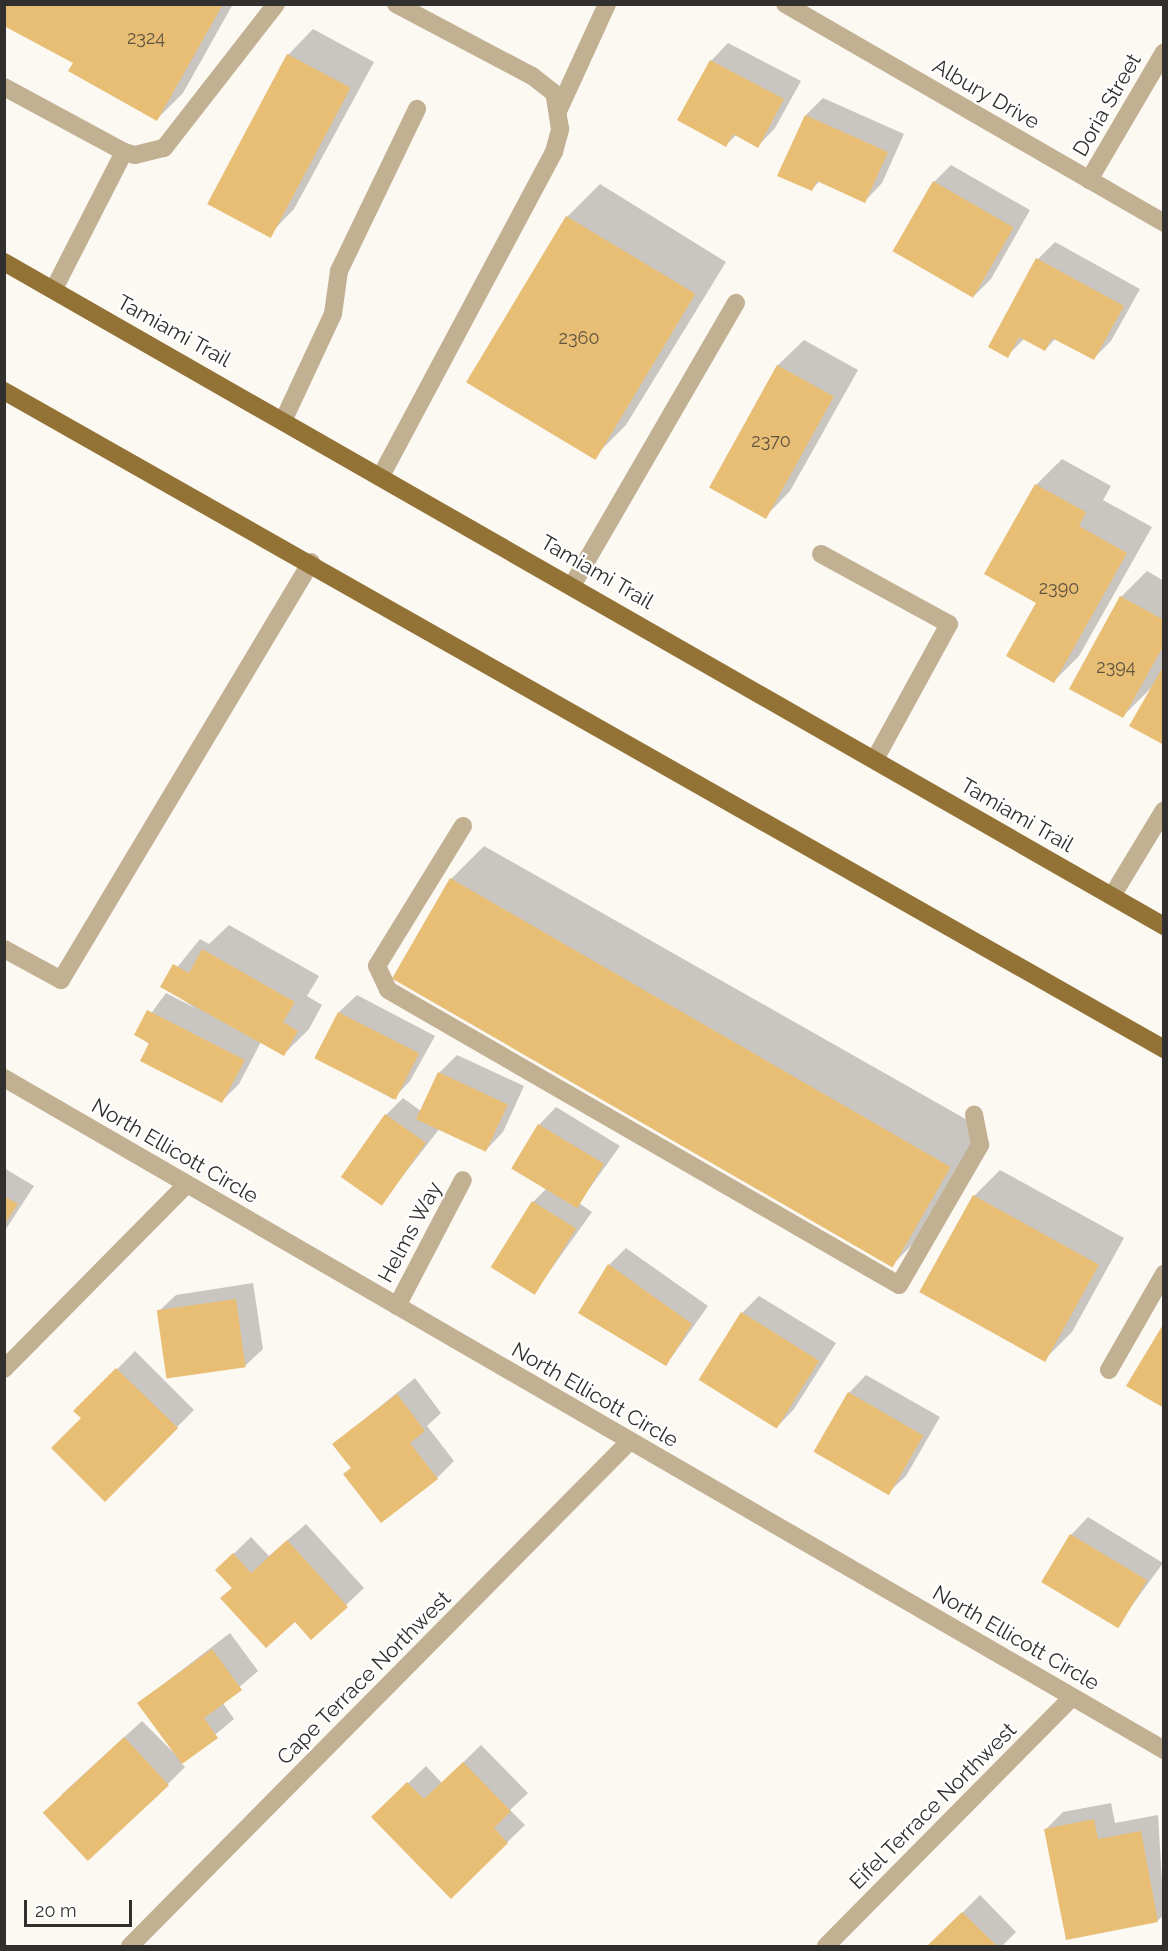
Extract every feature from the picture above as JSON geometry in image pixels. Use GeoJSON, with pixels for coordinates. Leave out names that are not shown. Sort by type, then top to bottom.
{"type":"FeatureCollection","features":[{"type":"Feature","properties":{"kind":"main road","name":"Tamiami Trail"},"geometry":{"type":"LineString","coordinates":[[4,262],[382,474],[1164,926]]}},
{"type":"Feature","properties":{"kind":"main road"},"geometry":{"type":"LineString","coordinates":[[4,391],[311,562],[1164,1049]]}},
{"type":"Feature","properties":{"kind":"street"},"geometry":{"type":"LineString","coordinates":[[4,87],[124,152],[135,155],[164,148],[276,4]]}},
{"type":"Feature","properties":{"kind":"street"},"geometry":{"type":"LineString","coordinates":[[396,4],[532,76],[554,93],[559,109]]}},
{"type":"Feature","properties":{"kind":"street"},"geometry":{"type":"LineString","coordinates":[[382,474],[554,152],[559,109],[607,4]]}},
{"type":"Feature","properties":{"kind":"street","name":"Albury Drive"},"geometry":{"type":"LineString","coordinates":[[785,4],[1164,224]]}},
{"type":"Feature","properties":{"kind":"street","name":"Doria Street"},"geometry":{"type":"LineString","coordinates":[[1089,180],[1164,52]]}},
{"type":"Feature","properties":{"kind":"street"},"geometry":{"type":"LineString","coordinates":[[284,419],[333,314],[339,271],[417,109]]}},
{"type":"Feature","properties":{"kind":"street"},"geometry":{"type":"LineString","coordinates":[[54,289],[124,152]]}},
{"type":"Feature","properties":{"kind":"street"},"geometry":{"type":"LineString","coordinates":[[573,584],[736,303]]}},
{"type":"Feature","properties":{"kind":"street"},"geometry":{"type":"LineString","coordinates":[[821,554],[949,624],[875,759]]}},
{"type":"Feature","properties":{"kind":"street"},"geometry":{"type":"LineString","coordinates":[[4,949],[62,980],[311,562]]}},
{"type":"Feature","properties":{"kind":"street"},"geometry":{"type":"LineString","coordinates":[[1112,896],[1164,810]]}},
{"type":"Feature","properties":{"kind":"street"},"geometry":{"type":"LineString","coordinates":[[463,826],[377,966],[388,990],[899,1285],[980,1145],[974,1115]]}},
{"type":"Feature","properties":{"kind":"street","name":"North Ellicott Circle"},"geometry":{"type":"LineString","coordinates":[[4,1078],[1164,1750]]}},
{"type":"Feature","properties":{"kind":"street","name":"Helms Way"},"geometry":{"type":"LineString","coordinates":[[397,1306],[463,1180]]}},
{"type":"Feature","properties":{"kind":"street"},"geometry":{"type":"LineString","coordinates":[[4,1369],[187,1184]]}},
{"type":"Feature","properties":{"kind":"street"},"geometry":{"type":"LineString","coordinates":[[1109,1370],[1164,1274]]}},
{"type":"Feature","properties":{"kind":"street","name":"Cape Terrace Northwest"},"geometry":{"type":"LineString","coordinates":[[130,1947],[630,1441]]}},
{"type":"Feature","properties":{"kind":"street","name":"Eifel Terrace Northwest"},"geometry":{"type":"LineString","coordinates":[[826,1947],[1072,1697]]}},
{"type":"Feature","properties":{"kind":"building"},"geometry":{"type":"Polygon","coordinates":[[[4,4],[223,4],[157,121],[68,71],[73,63],[4,26],[4,4]]]}},
{"type":"Feature","properties":{"kind":"building"},"geometry":{"type":"Polygon","coordinates":[[[287,54],[351,88],[271,238],[207,204],[287,54]]]}},
{"type":"Feature","properties":{"kind":"building"},"geometry":{"type":"Polygon","coordinates":[[[710,60],[784,99],[758,148],[733,134],[726,147],[677,120],[710,60]]]}},
{"type":"Feature","properties":{"kind":"building"},"geometry":{"type":"Polygon","coordinates":[[[805,115],[888,152],[865,203],[817,181],[812,191],[777,176],[805,115]]]}},
{"type":"Feature","properties":{"kind":"building"},"geometry":{"type":"Polygon","coordinates":[[[933,181],[1014,227],[973,298],[892,251],[933,181]]]}},
{"type":"Feature","properties":{"kind":"building"},"geometry":{"type":"Polygon","coordinates":[[[566,216],[695,294],[596,460],[466,382],[566,216]]]}},
{"type":"Feature","properties":{"kind":"building"},"geometry":{"type":"Polygon","coordinates":[[[1036,258],[1124,306],[1094,360],[1052,338],[1045,351],[1019,337],[1008,358],[988,347],[1036,258]]]}},
{"type":"Feature","properties":{"kind":"building"},"geometry":{"type":"Polygon","coordinates":[[[777,365],[834,397],[766,519],[709,487],[777,365]]]}},
{"type":"Feature","properties":{"kind":"building"},"geometry":{"type":"Polygon","coordinates":[[[1035,484],[1086,512],[1079,526],[1127,553],[1054,683],[1006,656],[1036,603],[984,574],[1035,484]]]}},
{"type":"Feature","properties":{"kind":"building"},"geometry":{"type":"Polygon","coordinates":[[[1120,596],[1164,620],[1164,645],[1123,718],[1069,689],[1120,596]]]}},
{"type":"Feature","properties":{"kind":"building"},"geometry":{"type":"Polygon","coordinates":[[[1164,665],[1164,745],[1129,726],[1164,665]]]}},
{"type":"Feature","properties":{"kind":"building"},"geometry":{"type":"Polygon","coordinates":[[[450,878],[951,1167],[893,1267],[392,978],[450,878]]]}},
{"type":"Feature","properties":{"kind":"building"},"geometry":{"type":"Polygon","coordinates":[[[202,949],[295,1002],[283,1022],[298,1031],[284,1056],[160,987],[173,964],[189,973],[202,949]]]}},
{"type":"Feature","properties":{"kind":"building"},"geometry":{"type":"Polygon","coordinates":[[[147,1010],[245,1060],[222,1103],[140,1061],[149,1043],[134,1035],[147,1010]]]}},
{"type":"Feature","properties":{"kind":"building"},"geometry":{"type":"Polygon","coordinates":[[[338,1012],[419,1053],[395,1100],[314,1058],[338,1012]]]}},
{"type":"Feature","properties":{"kind":"building"},"geometry":{"type":"Polygon","coordinates":[[[438,1072],[508,1105],[486,1152],[416,1119],[438,1072]]]}},
{"type":"Feature","properties":{"kind":"building"},"geometry":{"type":"Polygon","coordinates":[[[385,1114],[426,1143],[382,1206],[341,1177],[385,1114]]]}},
{"type":"Feature","properties":{"kind":"building"},"geometry":{"type":"Polygon","coordinates":[[[538,1124],[604,1164],[577,1208],[511,1169],[538,1124]]]}},
{"type":"Feature","properties":{"kind":"building"},"geometry":{"type":"Polygon","coordinates":[[[973,1195],[1099,1265],[1045,1362],[919,1292],[973,1195]]]}},
{"type":"Feature","properties":{"kind":"building"},"geometry":{"type":"Polygon","coordinates":[[[4,1196],[18,1204],[4,1225],[4,1196]]]}},
{"type":"Feature","properties":{"kind":"building"},"geometry":{"type":"Polygon","coordinates":[[[532,1201],[576,1229],[535,1295],[491,1267],[532,1201]]]}},
{"type":"Feature","properties":{"kind":"building"},"geometry":{"type":"Polygon","coordinates":[[[608,1264],[692,1324],[666,1366],[578,1313],[608,1264]]]}},
{"type":"Feature","properties":{"kind":"building"},"geometry":{"type":"Polygon","coordinates":[[[236,1299],[246,1367],[166,1378],[157,1310],[236,1299]]]}},
{"type":"Feature","properties":{"kind":"building"},"geometry":{"type":"Polygon","coordinates":[[[741,1312],[819,1361],[777,1429],[699,1380],[741,1312]]]}},
{"type":"Feature","properties":{"kind":"building"},"geometry":{"type":"Polygon","coordinates":[[[1164,1323],[1164,1408],[1126,1386],[1164,1323]]]}},
{"type":"Feature","properties":{"kind":"building"},"geometry":{"type":"Polygon","coordinates":[[[116,1368],[178,1428],[105,1502],[51,1448],[81,1418],[73,1411],[116,1368]]]}},
{"type":"Feature","properties":{"kind":"building"},"geometry":{"type":"Polygon","coordinates":[[[848,1392],[923,1436],[889,1495],[814,1452],[848,1392]]]}},
{"type":"Feature","properties":{"kind":"building"},"geometry":{"type":"Polygon","coordinates":[[[397,1394],[425,1431],[410,1443],[438,1479],[381,1523],[343,1474],[351,1468],[332,1444],[397,1394]]]}},
{"type":"Feature","properties":{"kind":"building"},"geometry":{"type":"Polygon","coordinates":[[[1070,1534],[1147,1580],[1118,1628],[1041,1582],[1070,1534]]]}},
{"type":"Feature","properties":{"kind":"building"},"geometry":{"type":"Polygon","coordinates":[[[287,1540],[348,1607],[311,1640],[295,1622],[266,1648],[220,1598],[232,1588],[215,1570],[233,1553],[251,1573],[287,1540]]]}},
{"type":"Feature","properties":{"kind":"building"},"geometry":{"type":"Polygon","coordinates":[[[212,1649],[242,1690],[204,1718],[218,1738],[182,1764],[137,1703],[212,1649]]]}},
{"type":"Feature","properties":{"kind":"building"},"geometry":{"type":"Polygon","coordinates":[[[124,1737],[169,1785],[88,1861],[43,1813],[124,1737]]]}},
{"type":"Feature","properties":{"kind":"building"},"geometry":{"type":"Polygon","coordinates":[[[463,1762],[511,1811],[494,1828],[508,1843],[451,1899],[371,1817],[407,1782],[424,1799],[463,1762]]]}},
{"type":"Feature","properties":{"kind":"building"},"geometry":{"type":"Polygon","coordinates":[[[1094,1819],[1098,1839],[1141,1831],[1158,1922],[1066,1940],[1044,1829],[1094,1819]]]}},
{"type":"Feature","properties":{"kind":"building"},"geometry":{"type":"Polygon","coordinates":[[[962,1912],[997,1946],[927,1946],[962,1912]]]}}]}
